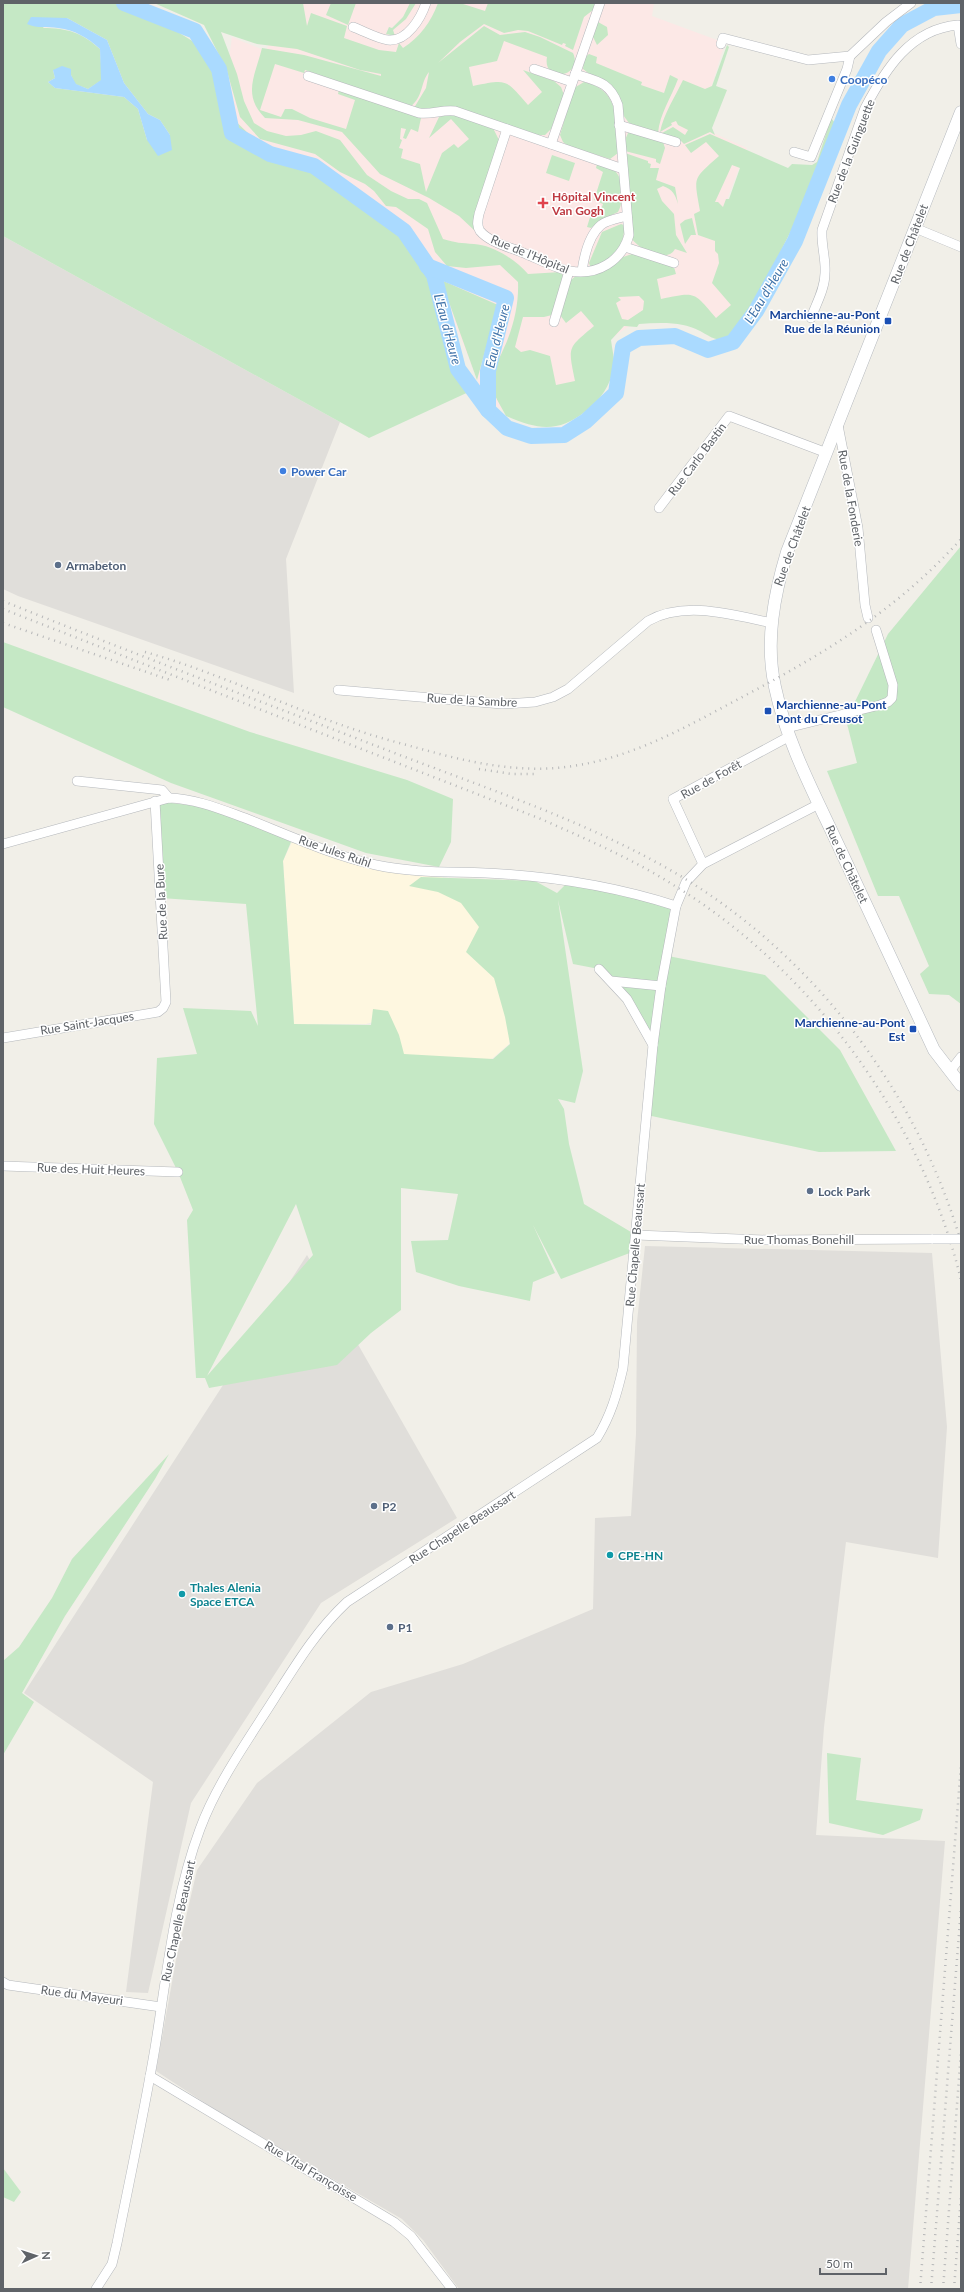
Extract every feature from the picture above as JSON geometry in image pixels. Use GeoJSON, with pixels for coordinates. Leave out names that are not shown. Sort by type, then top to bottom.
{"type":"FeatureCollection","features":[{"type":"Feature","properties":{"kind":"main road","name":"Rue de Châtelet"},"geometry":{"type":"LineString","coordinates":[[961,112],[787,552],[777,585],[772,623],[772,657],[775,686],[788,732],[819,804],[932,1046],[961,1085]]}},
{"type":"Feature","properties":{"kind":"street"},"geometry":{"type":"LineString","coordinates":[[353,27],[389,40],[399,38],[409,32],[422,13],[426,3]]}},
{"type":"Feature","properties":{"kind":"street"},"geometry":{"type":"LineString","coordinates":[[551,144],[600,3]]}},
{"type":"Feature","properties":{"kind":"street"},"geometry":{"type":"LineString","coordinates":[[794,152],[811,157],[847,68],[850,56],[886,22],[911,3]]}},
{"type":"Feature","properties":{"kind":"street","name":"Rue de la Guinguette"},"geometry":{"type":"LineString","coordinates":[[811,318],[824,284],[826,272],[821,242],[822,230],[865,108],[885,72],[902,53],[921,36],[942,26],[958,25],[961,44]]}},
{"type":"Feature","properties":{"kind":"street"},"geometry":{"type":"LineString","coordinates":[[721,44],[723,38],[808,60],[850,56]]}},
{"type":"Feature","properties":{"kind":"street"},"geometry":{"type":"LineString","coordinates":[[534,69],[604,84],[613,93],[618,106],[629,235],[626,247],[674,263]]}},
{"type":"Feature","properties":{"kind":"street"},"geometry":{"type":"LineString","coordinates":[[308,76],[419,113],[428,115],[448,110],[455,111],[623,169]]}},
{"type":"Feature","properties":{"kind":"street"},"geometry":{"type":"LineString","coordinates":[[619,125],[676,142]]}},
{"type":"Feature","properties":{"kind":"street","name":"Rue de l'Hôpital"},"geometry":{"type":"LineString","coordinates":[[507,129],[477,222],[480,230],[485,235],[570,272],[604,267],[617,258],[626,247]]}},
{"type":"Feature","properties":{"kind":"street"},"geometry":{"type":"LineString","coordinates":[[582,271],[584,259],[594,234],[602,225],[627,216]]}},
{"type":"Feature","properties":{"kind":"street"},"geometry":{"type":"LineString","coordinates":[[915,228],[961,248]]}},
{"type":"Feature","properties":{"kind":"street"},"geometry":{"type":"LineString","coordinates":[[554,322],[570,272]]}},
{"type":"Feature","properties":{"kind":"street","name":"Rue Carlo Bastin"},"geometry":{"type":"LineString","coordinates":[[659,508],[729,416],[827,453]]}},
{"type":"Feature","properties":{"kind":"street","name":"Rue de la Fonderie"},"geometry":{"type":"LineString","coordinates":[[838,425],[858,528],[865,605],[868,618]]}},
{"type":"Feature","properties":{"kind":"street","name":"Rue de la Sambre"},"geometry":{"type":"LineString","coordinates":[[338,690],[502,704],[535,702],[553,697],[568,689],[648,621],[667,612],[682,610],[695,611],[772,623]]}},
{"type":"Feature","properties":{"kind":"street"},"geometry":{"type":"LineString","coordinates":[[788,732],[880,705],[888,702],[892,698],[893,685],[876,630]]}},
{"type":"Feature","properties":{"kind":"street","name":"Rue de Forêt"},"geometry":{"type":"LineString","coordinates":[[703,864],[673,799],[788,732]]}},
{"type":"Feature","properties":{"kind":"street"},"geometry":{"type":"LineString","coordinates":[[77,781],[162,790],[169,798]]}},
{"type":"Feature","properties":{"kind":"street","name":"Rue Jules Ruhl"},"geometry":{"type":"LineString","coordinates":[[3,844],[155,801],[169,798],[184,798],[216,808],[339,854],[377,865],[407,869],[505,874],[574,881],[676,906]]}},
{"type":"Feature","properties":{"kind":"street","name":"Rue de la Bure"},"geometry":{"type":"LineString","coordinates":[[155,801],[166,1002]]}},
{"type":"Feature","properties":{"kind":"street","name":"Rue Chapelle Beaussart"},"geometry":{"type":"LineString","coordinates":[[96,2289],[112,2264],[118,2243],[150,2076],[180,1902],[200,1828],[237,1757],[314,1637],[347,1602],[597,1438],[609,1418],[617,1397],[622,1368],[653,1045],[661,986],[676,906],[686,882],[703,864],[819,804]]}},
{"type":"Feature","properties":{"kind":"street"},"geometry":{"type":"LineString","coordinates":[[599,969],[627,1000],[653,1045]]}},
{"type":"Feature","properties":{"kind":"street"},"geometry":{"type":"LineString","coordinates":[[611,981],[661,986]]}},
{"type":"Feature","properties":{"kind":"street","name":"Rue Saint-Jacques"},"geometry":{"type":"LineString","coordinates":[[3,1038],[158,1012],[163,1008],[166,1002]]}},
{"type":"Feature","properties":{"kind":"street"},"geometry":{"type":"LineString","coordinates":[[950,1072],[961,1057]]}},
{"type":"Feature","properties":{"kind":"street","name":"Rue des Huit Heures"},"geometry":{"type":"LineString","coordinates":[[3,1166],[178,1172]]}},
{"type":"Feature","properties":{"kind":"street","name":"Rue Thomas Bonehill"},"geometry":{"type":"LineString","coordinates":[[636,1234],[767,1240],[961,1239]]}},
{"type":"Feature","properties":{"kind":"street","name":"Rue du Mayeuri"},"geometry":{"type":"LineString","coordinates":[[3,1982],[8,1985],[161,2007]]}},
{"type":"Feature","properties":{"kind":"street","name":"Rue Vital Françoisse"},"geometry":{"type":"LineString","coordinates":[[150,2076],[394,2222],[411,2236],[452,2289]]}},
{"type":"Feature","properties":{"kind":"shaded area","name":"Hôpital Vincent Van Gogh"},"geometry":{"type":"Polygon","coordinates":[[[284,3],[654,3],[652,16],[725,43],[712,85],[709,131],[747,148],[715,230],[754,279],[729,335],[660,319],[637,321],[609,340],[601,372],[507,413],[485,399],[430,262],[329,177],[246,138],[233,113],[227,72],[232,37],[266,51],[284,3]]]}},
{"type":"Feature","properties":{"kind":"shaded area"},"geometry":{"type":"Polygon","coordinates":[[[3,236],[340,422],[286,559],[294,693],[18,596],[3,589],[3,236]]]}},
{"type":"Feature","properties":{"kind":"shaded area"},"geometry":{"type":"Polygon","coordinates":[[[292,842],[362,866],[409,875],[442,877],[472,895],[511,1029],[509,1044],[493,1058],[481,1064],[405,1061],[387,1018],[366,1024],[294,1024],[283,861],[292,842]]]}},
{"type":"Feature","properties":{"kind":"shaded area"},"geometry":{"type":"Polygon","coordinates":[[[645,1246],[932,1253],[947,1427],[938,1558],[846,1542],[824,1727],[816,1835],[945,1841],[908,2289],[459,2289],[423,2240],[402,2219],[234,2122],[156,2071],[176,1960],[197,1870],[257,1783],[371,1692],[463,1664],[593,1609],[595,1518],[631,1516],[636,1434],[637,1322],[645,1246]]]}},
{"type":"Feature","properties":{"kind":"shaded area","name":"Thales Alenia Space ETCA"},"geometry":{"type":"Polygon","coordinates":[[[307,1255],[457,1518],[321,1603],[191,1803],[148,1993],[126,1992],[153,1782],[24,1693],[307,1255]]]}},
{"type":"Feature","properties":{"kind":"green space"},"geometry":{"type":"Polygon","coordinates":[[[3,3],[124,3],[142,10],[207,50],[228,114],[270,154],[314,166],[394,224],[434,275],[448,334],[473,390],[369,438],[3,236],[3,3]],[[67,18],[49,19],[43,28],[74,32],[81,35],[100,49],[102,80],[88,89],[75,84],[71,75],[53,70],[55,78],[48,82],[55,88],[124,97],[138,109],[147,140],[170,135],[160,120],[148,114],[124,83],[107,40],[67,18]]]}},
{"type":"Feature","properties":{"kind":"green space"},"geometry":{"type":"Polygon","coordinates":[[[154,3],[303,3],[307,26],[311,13],[347,26],[344,38],[379,50],[396,52],[399,43],[403,48],[420,34],[428,23],[438,3],[460,3],[485,11],[488,3],[595,3],[593,10],[584,17],[573,50],[565,46],[566,44],[563,43],[562,45],[528,31],[518,30],[504,33],[484,24],[460,42],[438,63],[484,26],[500,35],[525,32],[540,37],[573,53],[575,61],[573,68],[568,72],[556,74],[550,71],[547,66],[547,57],[504,41],[497,61],[469,67],[473,86],[493,82],[505,83],[515,90],[528,105],[542,92],[523,70],[554,81],[561,87],[564,95],[551,129],[545,135],[538,135],[455,107],[445,106],[431,111],[414,108],[426,88],[429,72],[426,76],[418,98],[410,107],[305,70],[304,73],[275,64],[260,110],[281,117],[285,109],[292,109],[310,118],[346,129],[355,100],[338,94],[339,90],[421,118],[418,132],[411,129],[406,139],[403,138],[406,129],[401,128],[400,139],[402,140],[399,148],[403,149],[401,158],[420,164],[426,192],[442,153],[454,144],[458,148],[469,139],[451,119],[429,138],[439,117],[452,113],[493,128],[499,140],[498,148],[474,218],[474,230],[459,216],[429,198],[380,174],[342,132],[298,120],[265,118],[258,110],[252,93],[254,76],[262,48],[304,55],[381,76],[381,74],[360,70],[297,49],[257,44],[221,32],[237,74],[244,101],[254,123],[267,131],[286,136],[301,135],[316,131],[340,140],[367,175],[391,191],[408,199],[419,199],[427,203],[443,239],[489,247],[504,254],[528,274],[561,272],[563,276],[552,315],[544,317],[523,317],[515,347],[521,352],[530,350],[550,356],[556,385],[575,381],[571,361],[572,349],[574,344],[594,326],[581,311],[566,323],[560,315],[571,280],[578,274],[612,266],[623,257],[632,254],[674,267],[676,274],[657,279],[661,299],[681,295],[693,296],[698,298],[716,318],[731,305],[712,283],[719,263],[718,254],[715,251],[715,241],[698,235],[694,214],[700,211],[696,185],[697,179],[719,156],[706,142],[691,153],[685,145],[710,134],[788,168],[792,164],[812,165],[817,162],[831,118],[835,123],[801,211],[744,324],[725,338],[719,339],[713,338],[693,328],[678,324],[656,323],[639,324],[637,327],[624,326],[611,340],[614,368],[610,381],[601,397],[586,411],[566,423],[548,427],[538,426],[517,421],[506,416],[495,395],[491,382],[493,370],[507,342],[512,325],[516,308],[518,282],[500,265],[466,268],[447,266],[435,252],[428,229],[396,207],[386,206],[374,191],[365,184],[340,172],[315,154],[260,139],[240,117],[227,71],[204,25],[154,3]],[[732,165],[715,202],[718,202],[723,207],[726,199],[729,199],[740,168],[732,165]],[[639,296],[618,297],[621,300],[616,303],[622,319],[628,320],[643,310],[644,301],[639,296]]]}},
{"type":"Feature","properties":{"kind":"green space"},"geometry":{"type":"Polygon","coordinates":[[[331,3],[356,3],[348,25],[326,15],[331,3]]]}},
{"type":"Feature","properties":{"kind":"green space"},"geometry":{"type":"Polygon","coordinates":[[[410,3],[416,3],[406,19],[393,30],[395,36],[386,34],[389,27],[392,28],[403,17],[410,3]]]}},
{"type":"Feature","properties":{"kind":"green space"},"geometry":{"type":"Polygon","coordinates":[[[598,22],[607,27],[608,35],[597,45],[592,35],[595,24],[598,22]]]}},
{"type":"Feature","properties":{"kind":"green space"},"geometry":{"type":"Polygon","coordinates":[[[727,45],[729,47],[716,86],[727,90],[712,128],[715,135],[710,132],[684,144],[680,140],[660,134],[673,127],[685,135],[688,130],[678,125],[676,121],[660,132],[667,112],[683,80],[705,89],[712,86],[727,45]]]}},
{"type":"Feature","properties":{"kind":"green space"},"geometry":{"type":"Polygon","coordinates":[[[589,54],[597,57],[596,63],[642,82],[641,85],[664,93],[670,75],[678,79],[663,112],[658,133],[629,123],[623,115],[619,97],[583,69],[584,58],[589,54]]]}},
{"type":"Feature","properties":{"kind":"green space"},"geometry":{"type":"Polygon","coordinates":[[[584,82],[596,86],[611,100],[616,119],[618,153],[610,159],[568,146],[563,142],[560,135],[574,88],[584,82]]]}},
{"type":"Feature","properties":{"kind":"green space"},"geometry":{"type":"Polygon","coordinates":[[[632,132],[663,142],[665,148],[660,164],[656,162],[656,159],[625,151],[625,140],[628,133],[632,132]]]}},
{"type":"Feature","properties":{"kind":"green space"},"geometry":{"type":"Polygon","coordinates":[[[625,153],[648,161],[648,163],[651,164],[650,168],[659,168],[656,180],[675,187],[678,204],[675,195],[669,189],[663,186],[657,189],[662,201],[674,214],[676,235],[687,253],[675,249],[666,255],[660,255],[647,251],[632,239],[625,153]]]}},
{"type":"Feature","properties":{"kind":"green space"},"geometry":{"type":"Polygon","coordinates":[[[552,155],[575,163],[569,181],[546,173],[552,155]]]}},
{"type":"Feature","properties":{"kind":"green space"},"geometry":{"type":"Polygon","coordinates":[[[597,164],[611,168],[615,171],[620,179],[622,197],[618,212],[601,220],[591,228],[587,227],[591,214],[598,217],[603,204],[594,200],[603,172],[596,168],[597,164]]]}},
{"type":"Feature","properties":{"kind":"green space"},"geometry":{"type":"Polygon","coordinates":[[[692,218],[696,235],[691,235],[685,244],[680,224],[685,220],[692,218]]]}},
{"type":"Feature","properties":{"kind":"green space"},"geometry":{"type":"Polygon","coordinates":[[[621,224],[624,225],[624,232],[620,247],[616,253],[604,263],[590,266],[589,263],[602,232],[621,224]]]}},
{"type":"Feature","properties":{"kind":"green space"},"geometry":{"type":"Polygon","coordinates":[[[441,280],[498,305],[477,380],[441,280]]]}},
{"type":"Feature","properties":{"kind":"green space"},"geometry":{"type":"Polygon","coordinates":[[[961,546],[961,1004],[949,995],[929,994],[920,974],[929,966],[899,896],[878,896],[827,771],[857,763],[846,720],[888,634],[961,546]]]}},
{"type":"Feature","properties":{"kind":"green space"},"geometry":{"type":"Polygon","coordinates":[[[3,642],[250,732],[407,780],[453,799],[451,842],[439,867],[366,853],[171,783],[3,707],[3,642]]]}},
{"type":"Feature","properties":{"kind":"green space"},"geometry":{"type":"Polygon","coordinates":[[[155,801],[221,809],[291,842],[283,861],[294,1024],[371,1025],[373,1009],[388,1011],[399,1035],[404,1054],[493,1059],[510,1044],[505,1017],[494,978],[466,952],[479,927],[461,903],[438,892],[409,886],[421,877],[535,881],[557,893],[569,881],[676,906],[668,956],[765,975],[840,1050],[896,1151],[819,1152],[647,1115],[654,1041],[599,969],[573,964],[558,900],[583,1071],[575,1103],[558,1099],[564,1109],[569,1144],[584,1204],[636,1235],[635,1251],[561,1279],[533,1225],[555,1273],[533,1282],[530,1301],[459,1286],[416,1272],[411,1241],[448,1240],[458,1194],[401,1188],[401,1310],[371,1333],[337,1365],[209,1388],[205,1378],[196,1378],[187,1220],[193,1210],[178,1172],[154,1124],[157,1058],[197,1054],[183,1008],[251,1011],[258,1026],[246,904],[161,898],[155,801]],[[296,1204],[207,1376],[313,1255],[296,1204]]]}},
{"type":"Feature","properties":{"kind":"green space"},"geometry":{"type":"Polygon","coordinates":[[[169,1454],[155,1479],[65,1616],[22,1693],[34,1702],[3,1755],[3,1661],[19,1647],[52,1598],[72,1559],[169,1454]]]}},
{"type":"Feature","properties":{"kind":"green space"},"geometry":{"type":"Polygon","coordinates":[[[827,1753],[861,1758],[856,1800],[923,1809],[920,1820],[883,1835],[829,1823],[827,1753]]]}},
{"type":"Feature","properties":{"kind":"green space"},"geometry":{"type":"Polygon","coordinates":[[[3,2168],[21,2192],[14,2202],[3,2197],[3,2168]]]}},
{"type":"Feature","properties":{"kind":"water"},"geometry":{"type":"Polygon","coordinates":[[[31,17],[67,18],[107,40],[124,83],[148,114],[160,120],[170,135],[172,150],[158,156],[147,140],[138,109],[124,97],[55,88],[48,82],[55,78],[53,70],[62,66],[71,69],[71,75],[76,84],[88,89],[101,80],[100,49],[91,41],[76,33],[54,27],[27,24],[31,17]]]}},
{"type":"Feature","properties":{"kind":"waterway","name":"L'Eau d'Heure"},"geometry":{"type":"LineString","coordinates":[[124,3],[195,31],[219,69],[232,133],[270,154],[314,166],[404,231],[434,275],[458,369],[488,410],[507,428],[531,436],[564,435],[586,421],[616,393],[623,347],[639,338],[675,336],[708,350],[733,342],[756,311],[795,241],[849,105],[879,51],[902,25],[934,8],[961,5]]}},
{"type":"Feature","properties":{"kind":"waterway","name":"Eau d'Heure"},"geometry":{"type":"LineString","coordinates":[[427,266],[506,298],[488,371],[488,410]]}},
{"type":"Feature","properties":{"kind":"railway"},"geometry":{"type":"LineString","coordinates":[[145,652],[193,667],[346,727],[387,740],[478,763],[518,768],[559,768],[601,760],[644,746],[686,727],[776,679],[861,627],[913,586],[961,539]]}},
{"type":"Feature","properties":{"kind":"railway"},"geometry":{"type":"LineString","coordinates":[[3,601],[558,816],[623,845],[654,861],[708,893],[758,931],[804,974],[845,1021],[882,1072],[914,1126],[940,1183],[961,1242]]}},
{"type":"Feature","properties":{"kind":"railway"},"geometry":{"type":"LineString","coordinates":[[3,609],[541,819],[643,867],[675,886],[726,921],[773,961],[817,1006],[856,1056],[890,1108],[920,1164],[944,1221],[961,1280]]}},
{"type":"Feature","properties":{"kind":"railway"},"geometry":{"type":"LineString","coordinates":[[3,623],[173,681]]}},
{"type":"Feature","properties":{"kind":"railway"},"geometry":{"type":"LineString","coordinates":[[479,769],[512,774],[534,774]]}},
{"type":"Feature","properties":{"kind":"railway"},"geometry":{"type":"LineString","coordinates":[[920,2289],[961,1765]]}},
{"type":"Feature","properties":{"kind":"railway"},"geometry":{"type":"LineString","coordinates":[[931,2289],[961,1908]]}},
{"type":"Feature","properties":{"kind":"railway"},"geometry":{"type":"LineString","coordinates":[[943,2289],[961,2052]]}},
{"type":"Feature","properties":{"kind":"railway"},"geometry":{"type":"LineString","coordinates":[[954,2289],[961,2196]]}},
{"type":"Feature","properties":{"kind":"place","name":"Coopéco"},"geometry":{"type":"Point","coordinates":[832,79]}},
{"type":"Feature","properties":{"kind":"place","name":"Hôpital Vincent Van Gogh"},"geometry":{"type":"Point","coordinates":[543,203]}},
{"type":"Feature","properties":{"kind":"place","name":"Marchienne-au-Pont Rue de la Réunion"},"geometry":{"type":"Point","coordinates":[888,321]}},
{"type":"Feature","properties":{"kind":"place","name":"Power Car"},"geometry":{"type":"Point","coordinates":[283,471]}},
{"type":"Feature","properties":{"kind":"place","name":"Armabeton"},"geometry":{"type":"Point","coordinates":[58,565]}},
{"type":"Feature","properties":{"kind":"place","name":"Marchienne-au-Pont Pont du Creusot"},"geometry":{"type":"Point","coordinates":[768,711]}},
{"type":"Feature","properties":{"kind":"place","name":"Marchienne-au-Pont Est"},"geometry":{"type":"Point","coordinates":[913,1029]}},
{"type":"Feature","properties":{"kind":"place","name":"Lock Park"},"geometry":{"type":"Point","coordinates":[810,1191]}},
{"type":"Feature","properties":{"kind":"place","name":"P2"},"geometry":{"type":"Point","coordinates":[374,1506]}},
{"type":"Feature","properties":{"kind":"place","name":"CPE-HN"},"geometry":{"type":"Point","coordinates":[610,1555]}},
{"type":"Feature","properties":{"kind":"place","name":"Thales Alenia Space ETCA"},"geometry":{"type":"Point","coordinates":[182,1594]}},
{"type":"Feature","properties":{"kind":"place","name":"P1"},"geometry":{"type":"Point","coordinates":[390,1627]}}]}
